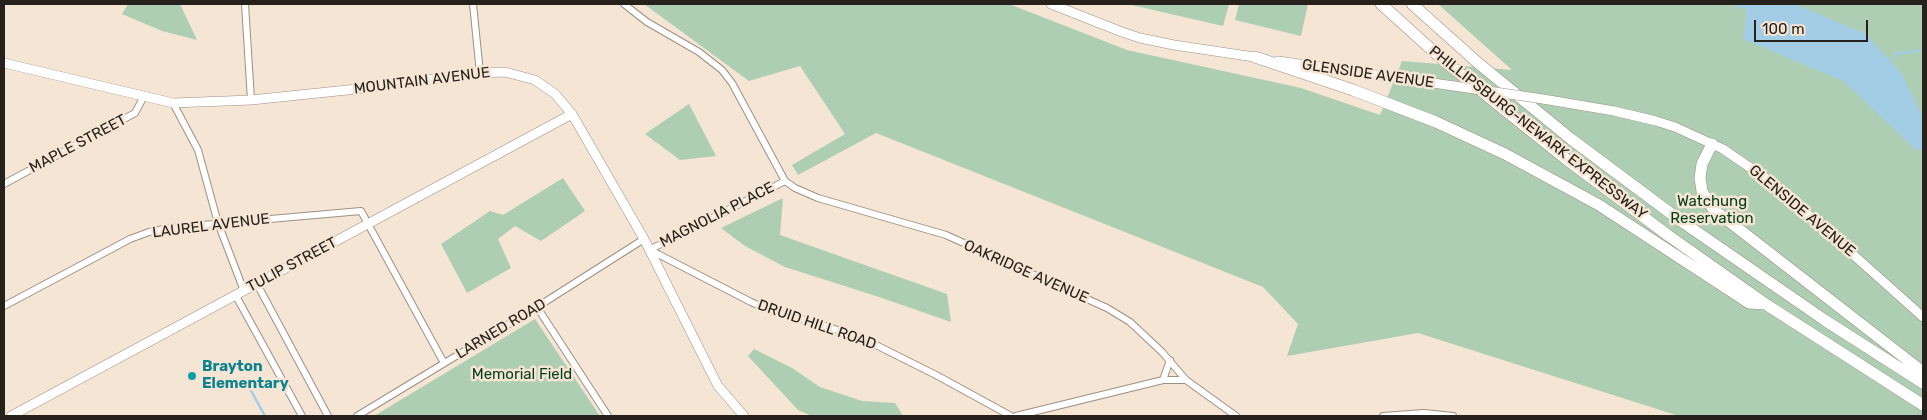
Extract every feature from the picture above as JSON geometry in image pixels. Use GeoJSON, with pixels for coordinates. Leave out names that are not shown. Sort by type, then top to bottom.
{"type":"FeatureCollection","features":[{"type":"Feature","properties":{"kind":"highway","name":"PHILLIPSBURG-NEWARK EXPRESSWAY"},"geometry":{"type":"LineString","coordinates":[[1381,4],[1442,59],[1566,159],[1669,236],[1767,305],[1923,405]]}},
{"type":"Feature","properties":{"kind":"highway","name":"PHILLIPSBURG-NEWARK EXPRESSWAY"},"geometry":{"type":"LineString","coordinates":[[1412,4],[1478,63],[1557,127],[1674,215],[1802,304],[1923,383]]}},
{"type":"Feature","properties":{"kind":"highway"},"geometry":{"type":"LineString","coordinates":[[1254,57],[1353,90],[1436,122],[1505,154],[1599,205],[1749,303],[1767,305]]}},
{"type":"Feature","properties":{"kind":"highway"},"geometry":{"type":"LineString","coordinates":[[1712,144],[1702,164],[1700,178],[1702,191],[1714,210],[1923,372]]}},
{"type":"Feature","properties":{"kind":"main road","name":"GLENSIDE AVENUE"},"geometry":{"type":"LineString","coordinates":[[1051,4],[1140,38],[1254,57],[1543,99],[1637,116],[1675,127],[1736,157],[1774,184],[1923,317]]}},
{"type":"Feature","properties":{"kind":"main road","name":"MOUNTAIN AVENUE"},"geometry":{"type":"LineString","coordinates":[[4,63],[173,103],[251,100],[366,88],[480,73],[505,72],[536,80],[555,94],[572,114],[644,239],[718,386],[744,416]]}},
{"type":"Feature","properties":{"kind":"main road","name":"TULIP STREET"},"geometry":{"type":"LineString","coordinates":[[11,416],[572,114]]}},
{"type":"Feature","properties":{"kind":"street"},"geometry":{"type":"LineString","coordinates":[[245,4],[251,100]]}},
{"type":"Feature","properties":{"kind":"street"},"geometry":{"type":"LineString","coordinates":[[473,4],[480,73]]}},
{"type":"Feature","properties":{"kind":"street"},"geometry":{"type":"LineString","coordinates":[[624,4],[647,22],[700,52],[722,70],[732,83],[785,181]]}},
{"type":"Feature","properties":{"kind":"street","name":"MAPLE STREET"},"geometry":{"type":"LineString","coordinates":[[4,184],[135,113],[144,96]]}},
{"type":"Feature","properties":{"kind":"street"},"geometry":{"type":"LineString","coordinates":[[173,103],[198,150],[240,293],[302,416]]}},
{"type":"Feature","properties":{"kind":"street","name":"MAGNOLIA PLACE"},"geometry":{"type":"LineString","coordinates":[[649,250],[785,181]]}},
{"type":"Feature","properties":{"kind":"street","name":"OAKRIDGE AVENUE"},"geometry":{"type":"LineString","coordinates":[[785,181],[795,188],[818,198],[946,235],[1107,308],[1130,322],[1170,360],[1186,380],[1236,416]]}},
{"type":"Feature","properties":{"kind":"street","name":"LAUREL AVENUE"},"geometry":{"type":"LineString","coordinates":[[4,306],[130,239],[149,232],[168,228],[218,223],[361,211],[369,224]]}},
{"type":"Feature","properties":{"kind":"street"},"geometry":{"type":"LineString","coordinates":[[369,224],[444,363]]}},
{"type":"Feature","properties":{"kind":"street","name":"LARNED ROAD"},"geometry":{"type":"LineString","coordinates":[[357,416],[537,307],[644,239]]}},
{"type":"Feature","properties":{"kind":"street","name":"DRUID HILL ROAD"},"geometry":{"type":"LineString","coordinates":[[649,250],[769,310],[864,339],[936,375],[1011,416]]}},
{"type":"Feature","properties":{"kind":"street"},"geometry":{"type":"LineString","coordinates":[[256,284],[328,416]]}},
{"type":"Feature","properties":{"kind":"street"},"geometry":{"type":"LineString","coordinates":[[537,307],[608,416]]}},
{"type":"Feature","properties":{"kind":"street"},"geometry":{"type":"LineString","coordinates":[[1163,380],[1170,360]]}},
{"type":"Feature","properties":{"kind":"street"},"geometry":{"type":"LineString","coordinates":[[1016,416],[1163,380],[1186,380]]}},
{"type":"Feature","properties":{"kind":"street"},"geometry":{"type":"LineString","coordinates":[[1383,416],[1424,413],[1453,416]]}},
{"type":"Feature","properties":{"kind":"green space"},"geometry":{"type":"Polygon","coordinates":[[[128,4],[180,4],[197,40],[162,31],[122,14],[128,4]]]}},
{"type":"Feature","properties":{"kind":"green space","name":"Watchung Reservation"},"geometry":{"type":"Polygon","coordinates":[[[644,4],[1009,4],[1127,50],[1301,88],[1380,115],[1402,61],[1512,70],[1438,4],[1923,4],[1923,416],[1679,416],[1418,333],[1287,356],[1298,324],[1263,287],[876,133],[798,175],[792,165],[845,134],[800,66],[749,81],[644,4]]]}},
{"type":"Feature","properties":{"kind":"green space"},"geometry":{"type":"Polygon","coordinates":[[[1127,4],[1229,4],[1223,26],[1127,4]]]}},
{"type":"Feature","properties":{"kind":"green space"},"geometry":{"type":"Polygon","coordinates":[[[1239,4],[1308,4],[1301,36],[1235,20],[1239,4]]]}},
{"type":"Feature","properties":{"kind":"green space"},"geometry":{"type":"Polygon","coordinates":[[[689,104],[716,156],[680,160],[645,134],[689,104]]]}},
{"type":"Feature","properties":{"kind":"green space"},"geometry":{"type":"Polygon","coordinates":[[[563,178],[585,211],[541,241],[515,226],[498,239],[511,268],[467,293],[441,244],[490,211],[503,215],[563,178]]]}},
{"type":"Feature","properties":{"kind":"green space"},"geometry":{"type":"Polygon","coordinates":[[[783,198],[780,235],[947,294],[951,322],[785,267],[745,246],[721,228],[783,198]]]}},
{"type":"Feature","properties":{"kind":"green space","name":"Memorial Field"},"geometry":{"type":"Polygon","coordinates":[[[535,319],[600,416],[374,416],[535,319]]]}},
{"type":"Feature","properties":{"kind":"green space"},"geometry":{"type":"Polygon","coordinates":[[[754,349],[792,368],[820,387],[862,401],[895,403],[903,416],[812,416],[798,410],[748,356],[754,349]]]}},
{"type":"Feature","properties":{"kind":"water"},"geometry":{"type":"Polygon","coordinates":[[[1730,4],[1795,4],[1866,34],[1902,74],[1923,118],[1923,150],[1915,149],[1843,81],[1743,39],[1747,10],[1730,4]]]}},
{"type":"Feature","properties":{"kind":"waterway"},"geometry":{"type":"LineString","coordinates":[[1889,62],[1896,54],[1923,50]]}},
{"type":"Feature","properties":{"kind":"waterway"},"geometry":{"type":"LineString","coordinates":[[244,378],[265,416]]}},
{"type":"Feature","properties":{"kind":"place","name":"Brayton Elementary"},"geometry":{"type":"Point","coordinates":[192,376]}}]}
